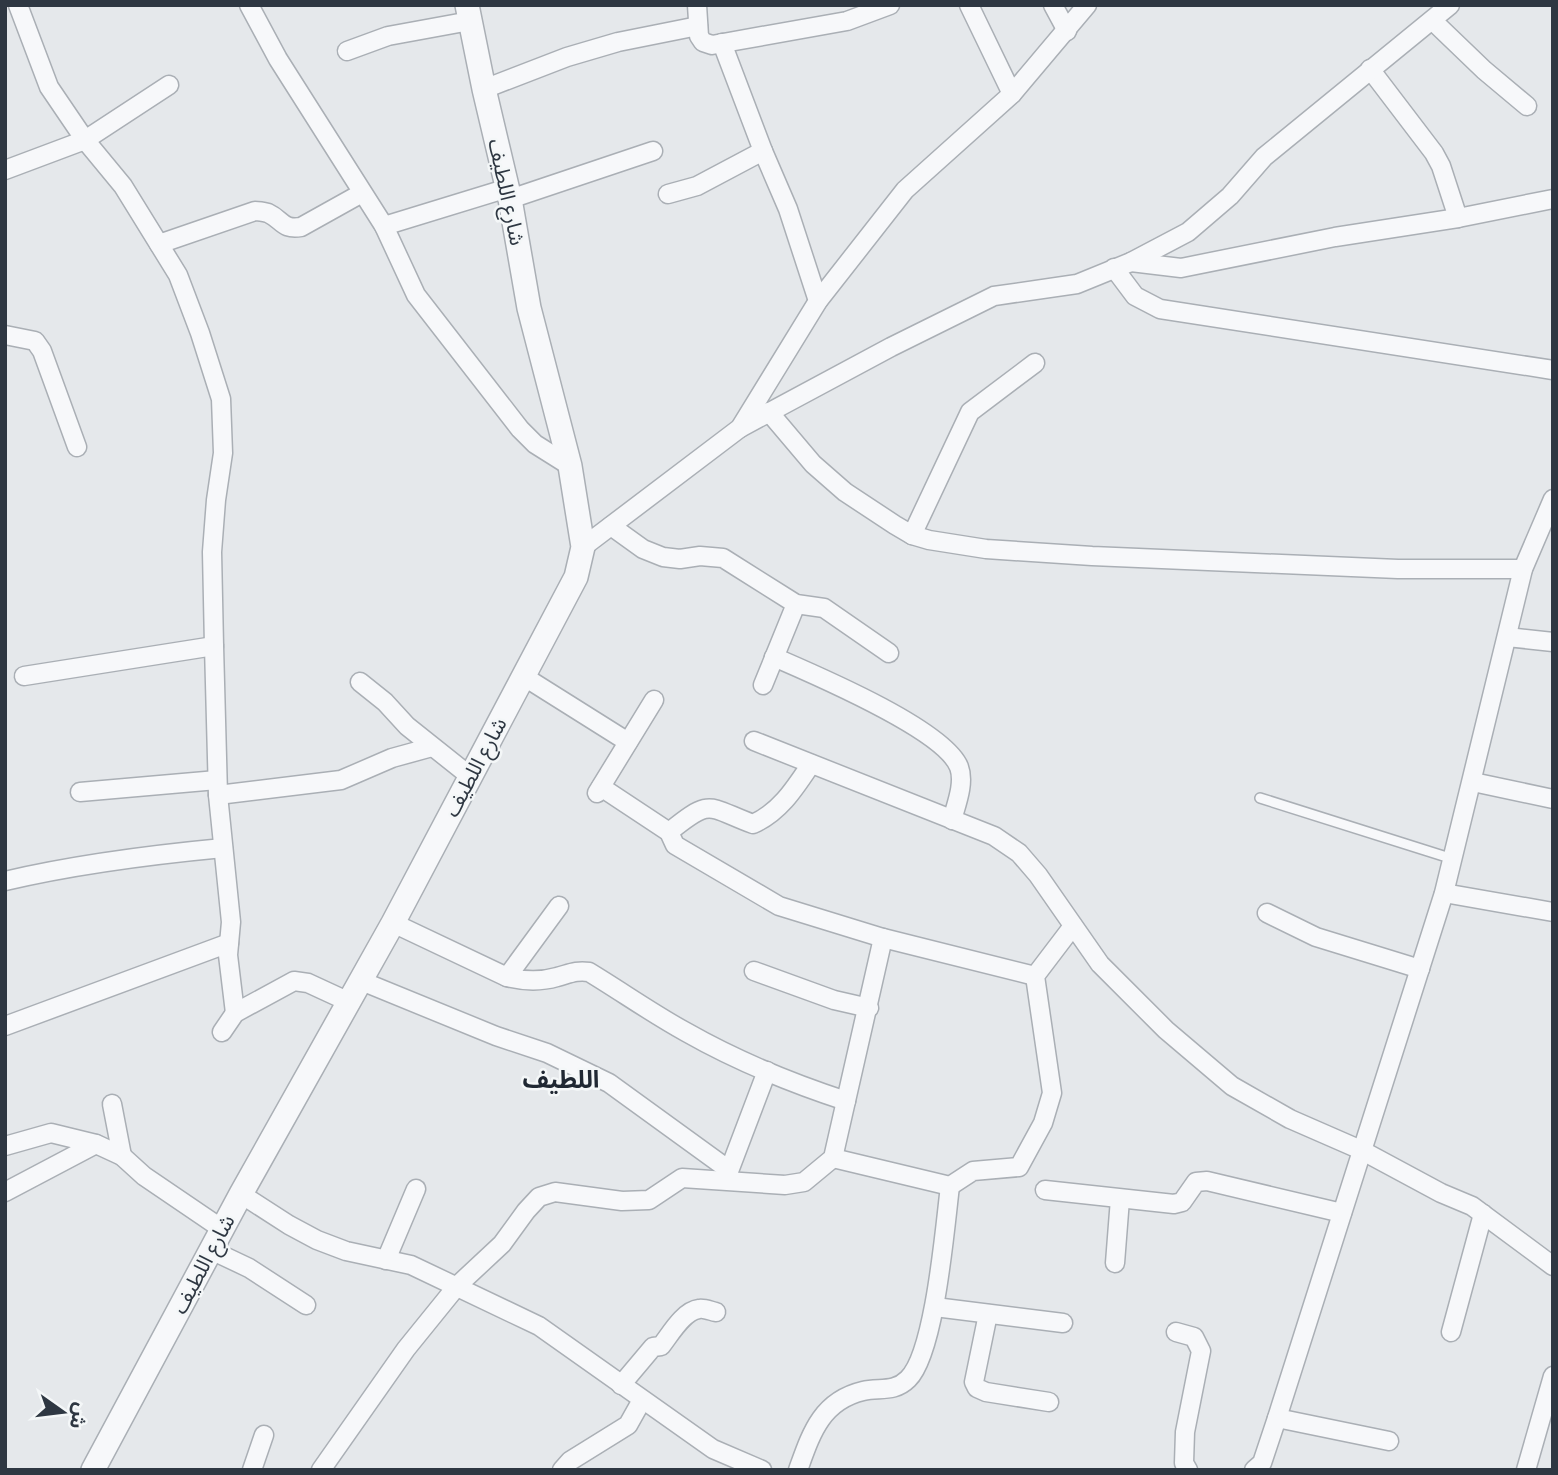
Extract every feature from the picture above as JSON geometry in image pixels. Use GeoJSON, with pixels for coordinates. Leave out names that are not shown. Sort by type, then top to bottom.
{"type":"FeatureCollection","features":[{"type":"Feature","properties":{"kind":"street"},"geometry":{"type":"LineString","coordinates":[[18,5],[49,87],[85,140],[123,186],[178,275],[221,399],[223,453],[212,552],[214,646],[218,788],[231,922],[228,955],[235,1013]]}},
{"type":"Feature","properties":{"kind":"street"},"geometry":{"type":"LineString","coordinates":[[249,5],[278,59],[384,226],[411,285],[423,304],[520,429],[535,444],[570,466]]}},
{"type":"Feature","properties":{"kind":"street"},"geometry":{"type":"LineString","coordinates":[[696,5],[699,36],[703,42],[712,45],[890,5]]}},
{"type":"Feature","properties":{"kind":"street"},"geometry":{"type":"LineString","coordinates":[[969,5],[1012,94]]}},
{"type":"Feature","properties":{"kind":"street"},"geometry":{"type":"LineString","coordinates":[[1053,5],[1067,31]]}},
{"type":"Feature","properties":{"kind":"street"},"geometry":{"type":"LineString","coordinates":[[740,428],[818,301],[905,190],[1012,94],[1087,5]]}},
{"type":"Feature","properties":{"kind":"street"},"geometry":{"type":"LineString","coordinates":[[583,547],[740,428],[891,347],[994,296],[1077,284],[1188,232],[1230,196],[1264,157],[1450,5]]}},
{"type":"Feature","properties":{"kind":"street"},"geometry":{"type":"LineString","coordinates":[[347,51],[468,13]]}},
{"type":"Feature","properties":{"kind":"street","name":"شارع اللطيف"},"geometry":{"type":"LineString","coordinates":[[93,1470],[241,1194],[393,923],[576,577],[583,547],[570,466],[529,308],[509,193],[468,13]]}},
{"type":"Feature","properties":{"kind":"street"},"geometry":{"type":"LineString","coordinates":[[1433,20],[1484,71],[1527,106]]}},
{"type":"Feature","properties":{"kind":"street"},"geometry":{"type":"LineString","coordinates":[[484,89],[566,57],[698,26]]}},
{"type":"Feature","properties":{"kind":"street"},"geometry":{"type":"LineString","coordinates":[[722,43],[792,219],[818,301]]}},
{"type":"Feature","properties":{"kind":"street"},"geometry":{"type":"LineString","coordinates":[[1370,69],[1434,153],[1458,218]]}},
{"type":"Feature","properties":{"kind":"street"},"geometry":{"type":"LineString","coordinates":[[6,167],[85,140],[169,85]]}},
{"type":"Feature","properties":{"kind":"street"},"geometry":{"type":"LineString","coordinates":[[384,226],[509,193],[653,150]]}},
{"type":"Feature","properties":{"kind":"street"},"geometry":{"type":"LineString","coordinates":[[668,194],[697,186],[763,151]]}},
{"type":"Feature","properties":{"kind":"street"},"geometry":{"type":"LineString","coordinates":[[159,244],[255,211],[268,213],[292,229],[301,228],[362,193]]}},
{"type":"Feature","properties":{"kind":"street"},"geometry":{"type":"LineString","coordinates":[[1122,265],[1181,268],[1335,237],[1458,218],[1553,199]]}},
{"type":"Feature","properties":{"kind":"street"},"geometry":{"type":"LineString","coordinates":[[1122,265],[1135,296],[1160,309],[1553,370]]}},
{"type":"Feature","properties":{"kind":"street"},"geometry":{"type":"LineString","coordinates":[[5,335],[35,341],[42,351],[77,447]]}},
{"type":"Feature","properties":{"kind":"street"},"geometry":{"type":"LineString","coordinates":[[912,535],[970,412],[1035,363]]}},
{"type":"Feature","properties":{"kind":"street"},"geometry":{"type":"LineString","coordinates":[[769,412],[813,464],[845,492],[912,535],[986,549],[1092,556],[1398,569],[1523,569]]}},
{"type":"Feature","properties":{"kind":"street"},"geometry":{"type":"LineString","coordinates":[[1254,1470],[1262,1462],[1278,1418],[1444,893],[1523,569],[1544,541],[1553,499]]}},
{"type":"Feature","properties":{"kind":"street"},"geometry":{"type":"LineString","coordinates":[[611,526],[643,549],[663,557],[723,558],[796,604],[824,608],[889,653]]}},
{"type":"Feature","properties":{"kind":"street"},"geometry":{"type":"LineString","coordinates":[[763,685],[796,604]]}},
{"type":"Feature","properties":{"kind":"street"},"geometry":{"type":"LineString","coordinates":[[1507,637],[1553,642]]}},
{"type":"Feature","properties":{"kind":"street"},"geometry":{"type":"LineString","coordinates":[[24,676],[214,646]]}},
{"type":"Feature","properties":{"kind":"street"},"geometry":{"type":"LineString","coordinates":[[774,657],[873,703],[923,732],[951,755],[960,768],[961,781],[952,820]]}},
{"type":"Feature","properties":{"kind":"street"},"geometry":{"type":"LineString","coordinates":[[523,676],[628,741]]}},
{"type":"Feature","properties":{"kind":"street"},"geometry":{"type":"LineString","coordinates":[[360,682],[385,702],[407,726],[471,777]]}},
{"type":"Feature","properties":{"kind":"street"},"geometry":{"type":"LineString","coordinates":[[654,700],[599,790],[669,832],[675,845],[779,906],[884,938],[1035,976]]}},
{"type":"Feature","properties":{"kind":"street"},"geometry":{"type":"LineString","coordinates":[[754,741],[994,836],[1019,853],[1038,875],[1110,974],[1166,1030],[1231,1086],[1290,1119],[1362,1150],[1441,1193],[1472,1206],[1553,1266]]}},
{"type":"Feature","properties":{"kind":"street"},"geometry":{"type":"LineString","coordinates":[[80,792],[218,788],[341,780],[392,758],[432,747]]}},
{"type":"Feature","properties":{"kind":"street"},"geometry":{"type":"LineString","coordinates":[[669,832],[700,809],[717,808],[753,824],[763,820],[788,798],[811,764]]}},
{"type":"Feature","properties":{"kind":"street"},"geometry":{"type":"LineString","coordinates":[[1473,782],[1553,799]]}},
{"type":"Feature","properties":{"kind":"street"},"geometry":{"type":"LineString","coordinates":[[5,881],[63,868],[139,856],[223,848]]}},
{"type":"Feature","properties":{"kind":"street"},"geometry":{"type":"LineString","coordinates":[[1444,893],[1553,912]]}},
{"type":"Feature","properties":{"kind":"street"},"geometry":{"type":"LineString","coordinates":[[507,977],[559,906]]}},
{"type":"Feature","properties":{"kind":"street"},"geometry":{"type":"LineString","coordinates":[[1267,913],[1317,937],[1420,969]]}},
{"type":"Feature","properties":{"kind":"street"},"geometry":{"type":"LineString","coordinates":[[393,923],[507,977],[524,981],[554,978],[578,970],[589,972],[687,1033],[803,1087],[846,1101]]}},
{"type":"Feature","properties":{"kind":"street"},"geometry":{"type":"LineString","coordinates":[[833,1158],[950,1186],[973,1171],[1019,1167],[1043,1123],[1052,1093],[1035,976],[1073,926]]}},
{"type":"Feature","properties":{"kind":"street"},"geometry":{"type":"LineString","coordinates":[[321,1470],[406,1349],[457,1286],[502,1244],[539,1198],[555,1192],[622,1201],[649,1200],[682,1178],[727,1175],[785,1185],[804,1182],[833,1158],[884,938]]}},
{"type":"Feature","properties":{"kind":"street"},"geometry":{"type":"LineString","coordinates":[[5,1026],[229,943]]}},
{"type":"Feature","properties":{"kind":"street"},"geometry":{"type":"LineString","coordinates":[[754,971],[834,1000],[869,1008]]}},
{"type":"Feature","properties":{"kind":"street"},"geometry":{"type":"LineString","coordinates":[[359,980],[496,1036],[547,1053],[609,1083],[727,1175]]}},
{"type":"Feature","properties":{"kind":"street"},"geometry":{"type":"LineString","coordinates":[[222,1032],[235,1013],[294,981],[308,983],[347,1001]]}},
{"type":"Feature","properties":{"kind":"street"},"geometry":{"type":"LineString","coordinates":[[727,1175],[767,1071]]}},
{"type":"Feature","properties":{"kind":"street"},"geometry":{"type":"LineString","coordinates":[[113,1104],[122,1156]]}},
{"type":"Feature","properties":{"kind":"street"},"geometry":{"type":"LineString","coordinates":[[5,1146],[51,1133],[96,1144],[122,1156],[144,1176],[222,1229]]}},
{"type":"Feature","properties":{"kind":"street"},"geometry":{"type":"LineString","coordinates":[[5,1192],[96,1144]]}},
{"type":"Feature","properties":{"kind":"street"},"geometry":{"type":"LineString","coordinates":[[1045,1191],[1174,1204],[1182,1202],[1196,1182],[1207,1181],[1342,1213]]}},
{"type":"Feature","properties":{"kind":"street"},"geometry":{"type":"LineString","coordinates":[[798,1470],[820,1417],[833,1404],[863,1391],[894,1389],[909,1379],[918,1364],[934,1307],[950,1186]]}},
{"type":"Feature","properties":{"kind":"street"},"geometry":{"type":"LineString","coordinates":[[386,1260],[416,1189]]}},
{"type":"Feature","properties":{"kind":"street"},"geometry":{"type":"LineString","coordinates":[[241,1194],[317,1240],[346,1251],[411,1265],[539,1326],[713,1449],[762,1470]]}},
{"type":"Feature","properties":{"kind":"street"},"geometry":{"type":"LineString","coordinates":[[1115,1263],[1120,1199]]}},
{"type":"Feature","properties":{"kind":"street"},"geometry":{"type":"LineString","coordinates":[[1451,1332],[1483,1214]]}},
{"type":"Feature","properties":{"kind":"street"},"geometry":{"type":"LineString","coordinates":[[211,1250],[249,1268],[306,1305]]}},
{"type":"Feature","properties":{"kind":"street"},"geometry":{"type":"LineString","coordinates":[[934,1307],[1063,1323]]}},
{"type":"Feature","properties":{"kind":"street"},"geometry":{"type":"LineString","coordinates":[[621,1385],[653,1347],[660,1346],[684,1317],[701,1308],[716,1312]]}},
{"type":"Feature","properties":{"kind":"street"},"geometry":{"type":"LineString","coordinates":[[988,1314],[974,1382],[976,1388],[1049,1402]]}},
{"type":"Feature","properties":{"kind":"street"},"geometry":{"type":"LineString","coordinates":[[1176,1332],[1194,1337],[1202,1351],[1185,1432],[1184,1463],[1188,1470]]}},
{"type":"Feature","properties":{"kind":"street"},"geometry":{"type":"LineString","coordinates":[[1526,1470],[1553,1377]]}},
{"type":"Feature","properties":{"kind":"street"},"geometry":{"type":"LineString","coordinates":[[562,1470],[570,1461],[628,1425],[642,1400]]}},
{"type":"Feature","properties":{"kind":"street"},"geometry":{"type":"LineString","coordinates":[[1278,1418],[1389,1441]]}},
{"type":"Feature","properties":{"kind":"street"},"geometry":{"type":"LineString","coordinates":[[252,1470],[264,1436]]}},
{"type":"Feature","properties":{"kind":"lane"},"geometry":{"type":"LineString","coordinates":[[1259,798],[1453,859]]}},
{"type":"Feature","properties":{"kind":"district","name":"اللطيف"},"geometry":{"type":"Point","coordinates":[561,1079]}}]}
